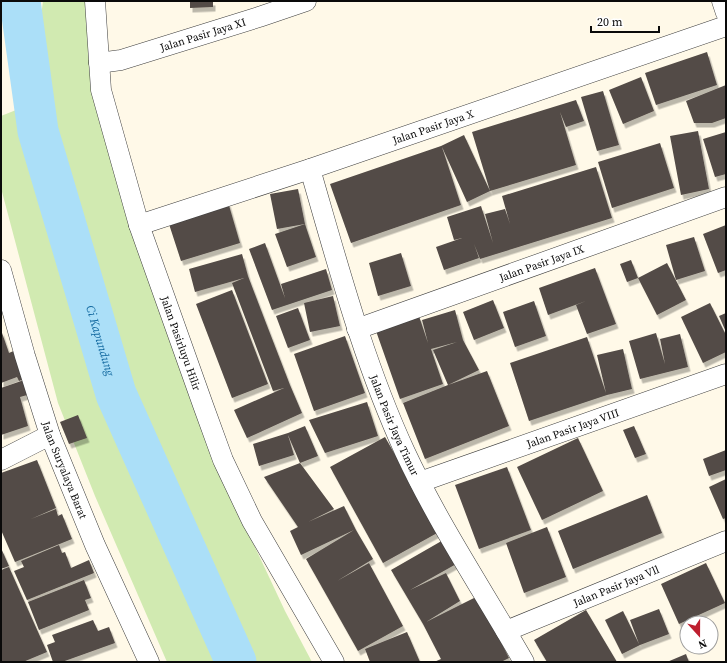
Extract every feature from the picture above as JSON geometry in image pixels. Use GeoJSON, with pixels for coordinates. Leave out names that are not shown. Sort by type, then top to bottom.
{"type":"FeatureCollection","features":[{"type":"Feature","properties":{"kind":"street","name":"Jalan Pasirluyu Hilir"},"geometry":{"type":"LineString","coordinates":[[95,1],[101,90],[139,225],[222,460],[252,521],[334,662]]}},
{"type":"Feature","properties":{"kind":"street","name":"Jalan Pasir Jaya XI"},"geometry":{"type":"LineString","coordinates":[[98,63],[121,60],[259,9],[306,1]]}},
{"type":"Feature","properties":{"kind":"street","name":"Jalan Pasir Jaya X"},"geometry":{"type":"LineString","coordinates":[[139,225],[310,169],[726,26]]}},
{"type":"Feature","properties":{"kind":"street","name":"Jalan Pasir Jaya Timur"},"geometry":{"type":"LineString","coordinates":[[310,169],[357,329],[389,415],[420,482],[444,526],[524,662]]}},
{"type":"Feature","properties":{"kind":"street","name":"Jalan Pasir Jaya IX"},"geometry":{"type":"LineString","coordinates":[[357,329],[726,197]]}},
{"type":"Feature","properties":{"kind":"street","name":"Jalan Suryalaya Barat"},"geometry":{"type":"LineString","coordinates":[[1,270],[4,293],[50,435],[96,545],[149,662]]}},
{"type":"Feature","properties":{"kind":"street","name":"Jalan Pasir Jaya VIII"},"geometry":{"type":"LineString","coordinates":[[420,482],[726,374]]}},
{"type":"Feature","properties":{"kind":"street"},"geometry":{"type":"LineString","coordinates":[[1,460],[50,435]]}},
{"type":"Feature","properties":{"kind":"street","name":"Jalan Pasir Jaya Vll"},"geometry":{"type":"LineString","coordinates":[[506,631],[726,541]]}},
{"type":"Feature","properties":{"kind":"green space"},"geometry":{"type":"Polygon","coordinates":[[[43,1],[86,1],[89,40],[230,494],[285,611],[312,662],[167,662],[95,496],[58,403],[1,188],[1,116],[51,96],[41,16],[43,1]]]}},
{"type":"Feature","properties":{"kind":"building"},"geometry":{"type":"Polygon","coordinates":[[[190,1],[213,1],[213,7],[190,8],[190,1]]]}},
{"type":"Feature","properties":{"kind":"building"},"geometry":{"type":"Polygon","coordinates":[[[707,52],[717,85],[656,105],[645,73],[707,52]]]}},
{"type":"Feature","properties":{"kind":"building"},"geometry":{"type":"Polygon","coordinates":[[[641,77],[654,111],[623,124],[609,90],[641,77]]]}},
{"type":"Feature","properties":{"kind":"building"},"geometry":{"type":"Polygon","coordinates":[[[726,85],[726,118],[712,123],[694,123],[686,101],[726,85]]]}},
{"type":"Feature","properties":{"kind":"building"},"geometry":{"type":"Polygon","coordinates":[[[603,91],[619,145],[597,151],[581,97],[603,91]]]}},
{"type":"Feature","properties":{"kind":"building"},"geometry":{"type":"Polygon","coordinates":[[[576,100],[584,121],[566,127],[560,112],[576,165],[490,191],[472,132],[576,100]]]}},
{"type":"Feature","properties":{"kind":"building"},"geometry":{"type":"Polygon","coordinates":[[[698,131],[709,189],[681,195],[670,136],[698,131]]]}},
{"type":"Feature","properties":{"kind":"building"},"geometry":{"type":"Polygon","coordinates":[[[726,132],[726,174],[715,177],[703,139],[726,132]]]}},
{"type":"Feature","properties":{"kind":"building"},"geometry":{"type":"Polygon","coordinates":[[[464,135],[490,191],[467,202],[442,147],[461,205],[351,243],[330,184],[441,146],[464,135]]]}},
{"type":"Feature","properties":{"kind":"building"},"geometry":{"type":"Polygon","coordinates":[[[660,143],[674,188],[612,208],[598,162],[660,143]]]}},
{"type":"Feature","properties":{"kind":"building"},"geometry":{"type":"Polygon","coordinates":[[[596,167],[612,218],[480,259],[474,244],[479,258],[444,270],[436,247],[462,238],[454,240],[447,217],[481,206],[493,243],[485,214],[505,209],[510,224],[502,196],[596,167]]]}},
{"type":"Feature","properties":{"kind":"building"},"geometry":{"type":"Polygon","coordinates":[[[298,189],[305,224],[277,229],[270,194],[298,189]]]}},
{"type":"Feature","properties":{"kind":"building"},"geometry":{"type":"Polygon","coordinates":[[[228,202],[240,243],[181,261],[168,221],[228,202]]]}},
{"type":"Feature","properties":{"kind":"building"},"geometry":{"type":"Polygon","coordinates":[[[305,224],[316,257],[287,267],[275,234],[305,224]]]}},
{"type":"Feature","properties":{"kind":"building"},"geometry":{"type":"Polygon","coordinates":[[[726,225],[726,270],[718,273],[703,234],[726,225]]]}},
{"type":"Feature","properties":{"kind":"building"},"geometry":{"type":"Polygon","coordinates":[[[694,237],[705,271],[676,280],[666,245],[694,237]]]}},
{"type":"Feature","properties":{"kind":"building"},"geometry":{"type":"Polygon","coordinates":[[[265,243],[285,298],[281,284],[326,269],[332,290],[272,310],[249,249],[265,243]]]}},
{"type":"Feature","properties":{"kind":"building"},"geometry":{"type":"Polygon","coordinates":[[[401,253],[411,286],[378,296],[369,263],[401,253]]]}},
{"type":"Feature","properties":{"kind":"building"},"geometry":{"type":"Polygon","coordinates":[[[242,254],[248,276],[302,413],[247,438],[234,410],[284,388],[273,391],[232,283],[244,278],[195,292],[189,269],[242,254]]]}},
{"type":"Feature","properties":{"kind":"building"},"geometry":{"type":"Polygon","coordinates":[[[631,260],[638,278],[627,282],[620,264],[631,260]]]}},
{"type":"Feature","properties":{"kind":"building"},"geometry":{"type":"Polygon","coordinates":[[[667,263],[686,300],[657,315],[638,278],[667,263]]]}},
{"type":"Feature","properties":{"kind":"building"},"geometry":{"type":"Polygon","coordinates":[[[595,268],[616,324],[587,334],[576,305],[586,301],[548,315],[539,288],[595,268]]]}},
{"type":"Feature","properties":{"kind":"building"},"geometry":{"type":"Polygon","coordinates":[[[232,290],[268,384],[232,398],[196,304],[232,290]]]}},
{"type":"Feature","properties":{"kind":"building"},"geometry":{"type":"Polygon","coordinates":[[[333,296],[340,326],[310,332],[304,303],[333,296]]]}},
{"type":"Feature","properties":{"kind":"building"},"geometry":{"type":"Polygon","coordinates":[[[493,300],[504,328],[474,340],[463,312],[493,300]]]}},
{"type":"Feature","properties":{"kind":"building"},"geometry":{"type":"Polygon","coordinates":[[[534,301],[546,336],[515,347],[503,312],[534,301]]]}},
{"type":"Feature","properties":{"kind":"building"},"geometry":{"type":"Polygon","coordinates":[[[710,303],[726,335],[726,352],[703,363],[681,317],[710,303]]]}},
{"type":"Feature","properties":{"kind":"building"},"geometry":{"type":"Polygon","coordinates":[[[298,308],[310,340],[288,348],[276,316],[298,308]]]}},
{"type":"Feature","properties":{"kind":"building"},"geometry":{"type":"Polygon","coordinates":[[[455,310],[463,340],[479,370],[448,385],[433,350],[457,342],[431,349],[443,384],[400,399],[376,331],[419,316],[428,343],[422,320],[455,310]]]}},
{"type":"Feature","properties":{"kind":"building"},"geometry":{"type":"Polygon","coordinates":[[[726,313],[726,332],[719,316],[726,313]]]}},
{"type":"Feature","properties":{"kind":"building"},"geometry":{"type":"Polygon","coordinates":[[[1,330],[9,353],[18,349],[26,378],[19,381],[17,377],[1,383],[1,330]]]}},
{"type":"Feature","properties":{"kind":"building"},"geometry":{"type":"Polygon","coordinates":[[[656,333],[665,364],[660,339],[680,334],[688,367],[640,379],[629,341],[656,333]]]}},
{"type":"Feature","properties":{"kind":"building"},"geometry":{"type":"Polygon","coordinates":[[[345,336],[365,393],[314,411],[294,354],[345,336]]]}},
{"type":"Feature","properties":{"kind":"building"},"geometry":{"type":"Polygon","coordinates":[[[587,337],[606,393],[597,355],[623,349],[632,389],[607,395],[529,421],[510,363],[587,337]]]}},
{"type":"Feature","properties":{"kind":"building"},"geometry":{"type":"Polygon","coordinates":[[[487,371],[509,426],[425,459],[403,403],[487,371]]]}},
{"type":"Feature","properties":{"kind":"building"},"geometry":{"type":"Polygon","coordinates":[[[27,379],[31,394],[20,397],[28,426],[1,435],[1,388],[27,379]]]}},
{"type":"Feature","properties":{"kind":"building"},"geometry":{"type":"Polygon","coordinates":[[[367,402],[378,436],[325,453],[309,420],[367,402]]]}},
{"type":"Feature","properties":{"kind":"building"},"geometry":{"type":"Polygon","coordinates":[[[78,415],[87,438],[69,444],[60,422],[78,415]]]}},
{"type":"Feature","properties":{"kind":"building"},"geometry":{"type":"Polygon","coordinates":[[[305,426],[318,456],[300,463],[288,435],[294,455],[259,466],[253,444],[305,426]]]}},
{"type":"Feature","properties":{"kind":"building"},"geometry":{"type":"Polygon","coordinates":[[[634,426],[646,454],[635,458],[623,430],[634,426]]]}},
{"type":"Feature","properties":{"kind":"building"},"geometry":{"type":"Polygon","coordinates":[[[385,437],[439,532],[383,563],[330,467],[385,437]]]}},
{"type":"Feature","properties":{"kind":"building"},"geometry":{"type":"Polygon","coordinates":[[[578,438],[603,491],[542,520],[517,467],[578,438]]]}},
{"type":"Feature","properties":{"kind":"building"},"geometry":{"type":"Polygon","coordinates":[[[726,450],[726,470],[709,476],[703,459],[726,450]]]}},
{"type":"Feature","properties":{"kind":"building"},"geometry":{"type":"Polygon","coordinates":[[[37,460],[56,508],[31,519],[56,509],[58,516],[62,514],[72,539],[15,562],[1,530],[1,473],[37,460]]]}},
{"type":"Feature","properties":{"kind":"building"},"geometry":{"type":"Polygon","coordinates":[[[300,463],[334,509],[308,522],[344,506],[373,559],[337,581],[369,563],[403,626],[358,651],[306,559],[354,530],[301,555],[290,531],[298,527],[264,477],[300,463]]]}},
{"type":"Feature","properties":{"kind":"building"},"geometry":{"type":"Polygon","coordinates":[[[507,467],[531,530],[479,549],[455,485],[507,467]]]}},
{"type":"Feature","properties":{"kind":"building"},"geometry":{"type":"Polygon","coordinates":[[[726,479],[726,518],[723,519],[709,487],[726,479]]]}},
{"type":"Feature","properties":{"kind":"building"},"geometry":{"type":"Polygon","coordinates":[[[647,495],[662,533],[573,569],[558,531],[647,495]]]}},
{"type":"Feature","properties":{"kind":"building"},"geometry":{"type":"Polygon","coordinates":[[[547,527],[566,577],[524,593],[506,543],[547,527]]]}},
{"type":"Feature","properties":{"kind":"building"},"geometry":{"type":"Polygon","coordinates":[[[445,539],[458,563],[410,590],[446,573],[460,601],[426,622],[478,596],[509,658],[501,662],[434,662],[441,659],[423,624],[391,570],[445,539]]]}},
{"type":"Feature","properties":{"kind":"building"},"geometry":{"type":"Polygon","coordinates":[[[59,545],[62,553],[65,552],[71,568],[89,560],[94,573],[27,600],[14,571],[24,567],[21,561],[59,545]]]}},
{"type":"Feature","properties":{"kind":"building"},"geometry":{"type":"Polygon","coordinates":[[[1,548],[9,566],[1,569],[1,548]]]}},
{"type":"Feature","properties":{"kind":"building"},"geometry":{"type":"Polygon","coordinates":[[[706,563],[725,603],[699,615],[679,615],[679,624],[661,584],[706,563]]]}},
{"type":"Feature","properties":{"kind":"building"},"geometry":{"type":"Polygon","coordinates":[[[9,567],[47,652],[23,662],[1,662],[1,570],[9,567]]]}},
{"type":"Feature","properties":{"kind":"building"},"geometry":{"type":"Polygon","coordinates":[[[84,580],[91,598],[85,600],[89,610],[39,630],[28,602],[84,580]]]}},
{"type":"Feature","properties":{"kind":"building"},"geometry":{"type":"Polygon","coordinates":[[[659,609],[669,634],[640,645],[622,654],[605,620],[623,611],[639,644],[630,620],[659,609]]]}},
{"type":"Feature","properties":{"kind":"building"},"geometry":{"type":"Polygon","coordinates":[[[586,610],[617,662],[547,662],[534,640],[586,610]]]}},
{"type":"Feature","properties":{"kind":"building"},"geometry":{"type":"Polygon","coordinates":[[[93,620],[98,631],[109,627],[115,643],[62,662],[53,662],[47,645],[55,642],[52,635],[93,620]]]}},
{"type":"Feature","properties":{"kind":"building"},"geometry":{"type":"Polygon","coordinates":[[[407,632],[420,662],[370,662],[365,649],[407,632]]]}},
{"type":"Feature","properties":{"kind":"building"},"geometry":{"type":"Polygon","coordinates":[[[686,655],[689,662],[667,662],[686,655]]]}},
{"type":"Feature","properties":{"kind":"waterway","name":"Ci Kapundung"},"geometry":{"type":"LineString","coordinates":[[20,1],[38,131],[116,394],[236,662]]}}]}
